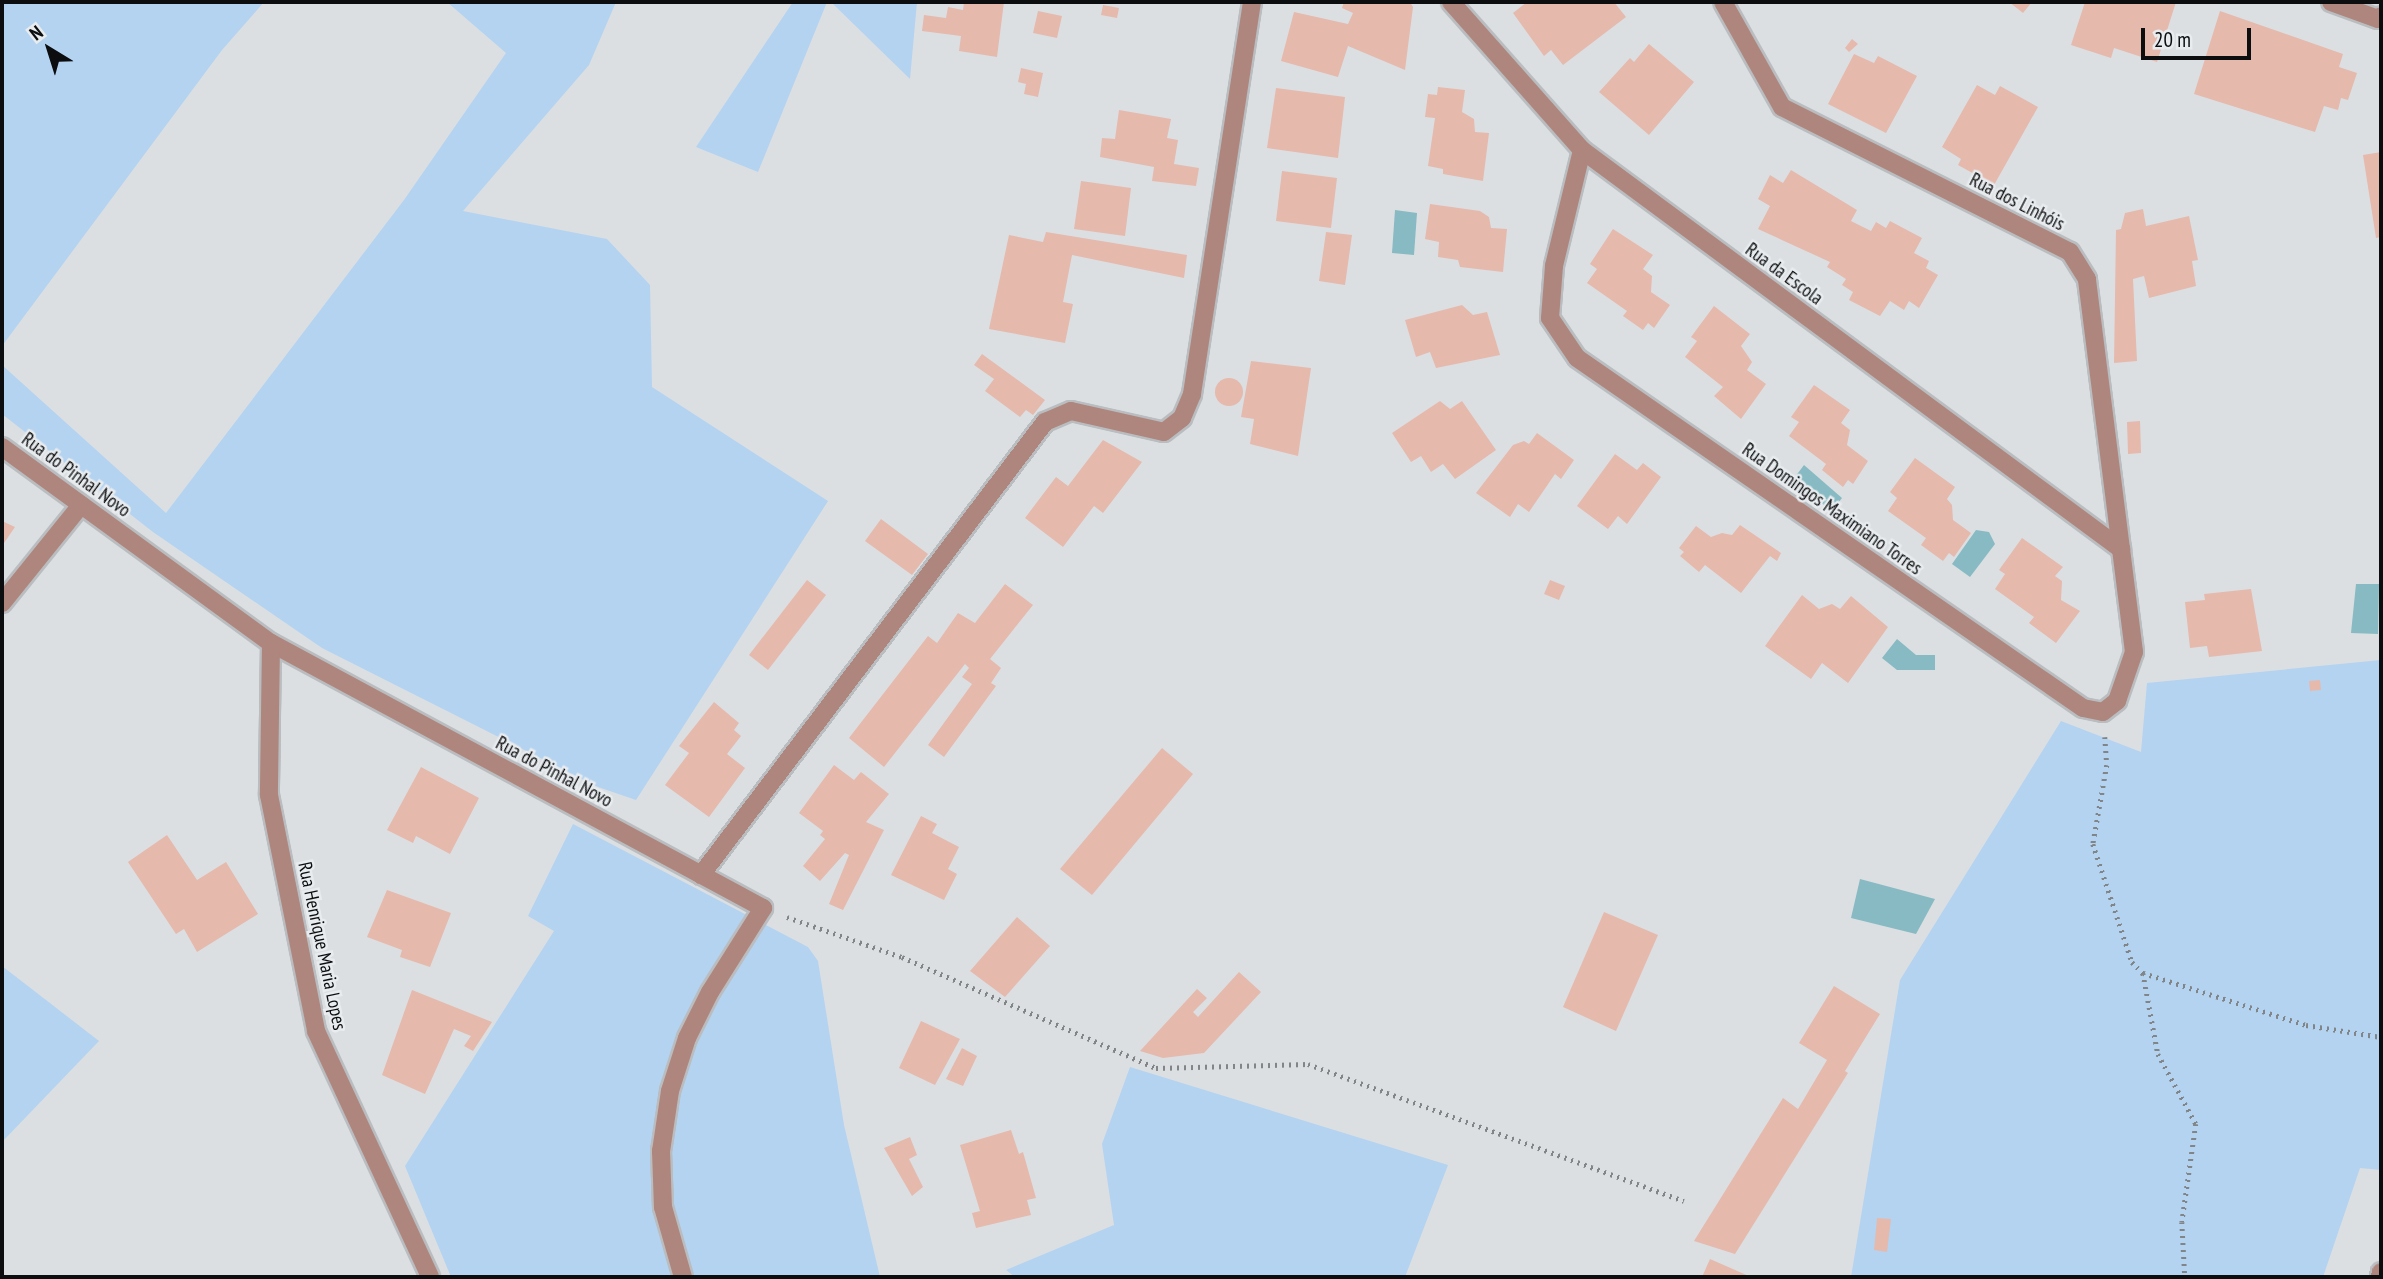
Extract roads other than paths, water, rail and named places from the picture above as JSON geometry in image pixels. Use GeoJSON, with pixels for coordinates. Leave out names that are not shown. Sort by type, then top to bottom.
{"type":"FeatureCollection","features":[{"type":"Feature","properties":{"kind":"street"},"geometry":{"type":"LineString","coordinates":[[701,875],[1045,422],[1071,411],[1164,432],[1182,418],[1192,394],[1252,2]]}},
{"type":"Feature","properties":{"kind":"street","name":"Rua da Escola"},"geometry":{"type":"LineString","coordinates":[[1451,2],[1582,150],[2121,549]]}},
{"type":"Feature","properties":{"kind":"street","name":"Rua dos Linhóis"},"geometry":{"type":"LineString","coordinates":[[1723,2],[1782,107],[2070,252],[2087,279],[2121,549]]}},
{"type":"Feature","properties":{"kind":"street"},"geometry":{"type":"LineString","coordinates":[[2332,2],[2380,19]]}},
{"type":"Feature","properties":{"kind":"street","name":"Rua Domingos Maximiano Torres"},"geometry":{"type":"LineString","coordinates":[[1582,150],[1554,266],[1550,318],[1577,358],[2083,708],[2104,712],[2117,701],[2134,652],[2121,549]]}},
{"type":"Feature","properties":{"kind":"street","name":"Rua do Pinhal Novo"},"geometry":{"type":"LineString","coordinates":[[2,447],[271,643],[763,908],[687,1038],[670,1091],[661,1151],[663,1207],[683,1277]]}},
{"type":"Feature","properties":{"kind":"street"},"geometry":{"type":"LineString","coordinates":[[2,603],[81,505]]}},
{"type":"Feature","properties":{"kind":"street","name":"Rua Henrique Maria Lopes"},"geometry":{"type":"LineString","coordinates":[[271,643],[269,795],[316,1031],[430,1277]]}},
{"type":"Feature","properties":{"kind":"street"},"geometry":{"type":"LineString","coordinates":[[2380,1277],[2381,1272]]}}]}
